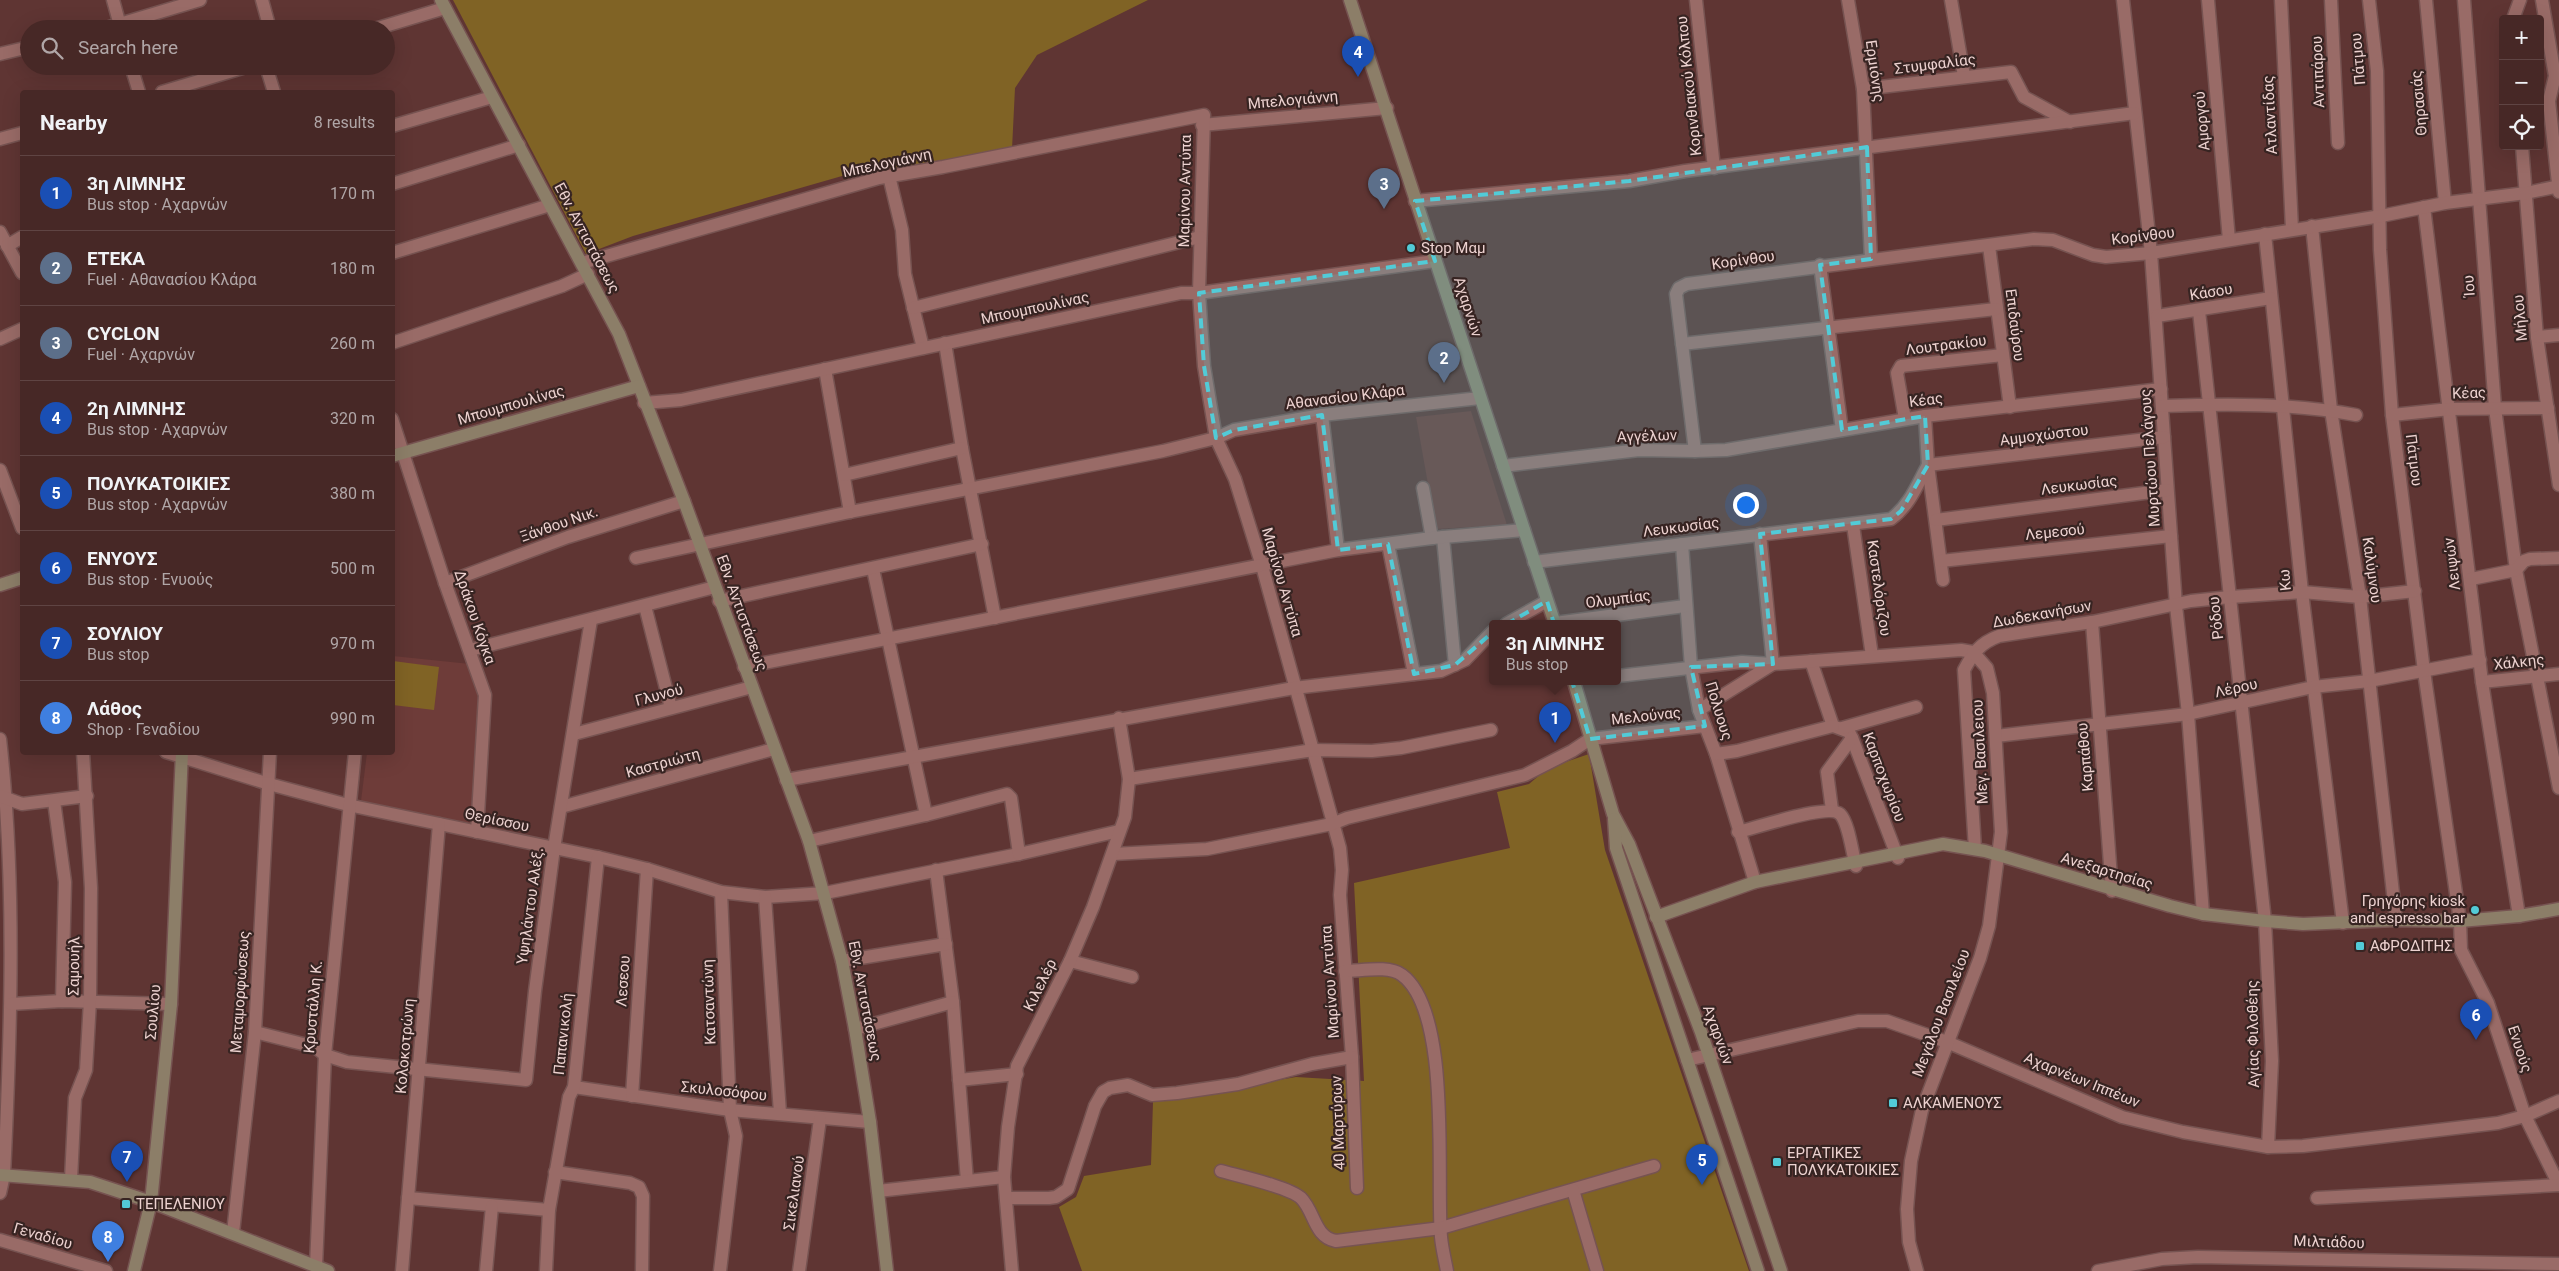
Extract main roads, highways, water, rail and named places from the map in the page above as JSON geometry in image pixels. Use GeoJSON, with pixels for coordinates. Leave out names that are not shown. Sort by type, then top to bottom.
{"type":"FeatureCollection","features":[{"type":"Feature","properties":{"kind":"place","name":"2η ΛΙΜΝΗΣ"},"geometry":{"type":"Point","coordinates":[1358,77]}},
{"type":"Feature","properties":{"kind":"place","name":"CYCLON"},"geometry":{"type":"Point","coordinates":[1384,209]}},
{"type":"Feature","properties":{"kind":"place","name":"Stop Μαμ"},"geometry":{"type":"Point","coordinates":[1411,248]}},
{"type":"Feature","properties":{"kind":"place","name":"ΕΤΕΚΑ"},"geometry":{"type":"Point","coordinates":[1444,383]}},
{"type":"Feature","properties":{"kind":"place","name":"3η ΛΙΜΝΗΣ"},"geometry":{"type":"Point","coordinates":[1555,743]}},
{"type":"Feature","properties":{"kind":"place","name":"Γρηγόρης kiosk and espresso bar"},"geometry":{"type":"Point","coordinates":[2475,910]}},
{"type":"Feature","properties":{"kind":"place","name":"ΑΦΡΟΔΙΤΗΣ"},"geometry":{"type":"Point","coordinates":[2360,946]}},
{"type":"Feature","properties":{"kind":"place","name":"ΕΝΥΟΥΣ"},"geometry":{"type":"Point","coordinates":[2476,1040]}},
{"type":"Feature","properties":{"kind":"place","name":"ΑΛΚΑΜΕΝΟΥΣ"},"geometry":{"type":"Point","coordinates":[1893,1103]}},
{"type":"Feature","properties":{"kind":"place","name":"ΕΡΓΑΤΙΚΕΣ ΠΟΛΥΚΑΤΟΙΚΙΕΣ"},"geometry":{"type":"Point","coordinates":[1777,1162]}},
{"type":"Feature","properties":{"kind":"place","name":"ΣΟΥΛΙΟΥ"},"geometry":{"type":"Point","coordinates":[127,1182]}},
{"type":"Feature","properties":{"kind":"place","name":"ΠΟΛΥΚΑΤΟΙΚΙΕΣ"},"geometry":{"type":"Point","coordinates":[1702,1185]}},
{"type":"Feature","properties":{"kind":"place","name":"ΤΕΠΕΛΕΝΙΟΥ"},"geometry":{"type":"Point","coordinates":[126,1204]}},
{"type":"Feature","properties":{"kind":"place","name":"Λάθος"},"geometry":{"type":"Point","coordinates":[108,1262]}}]}
